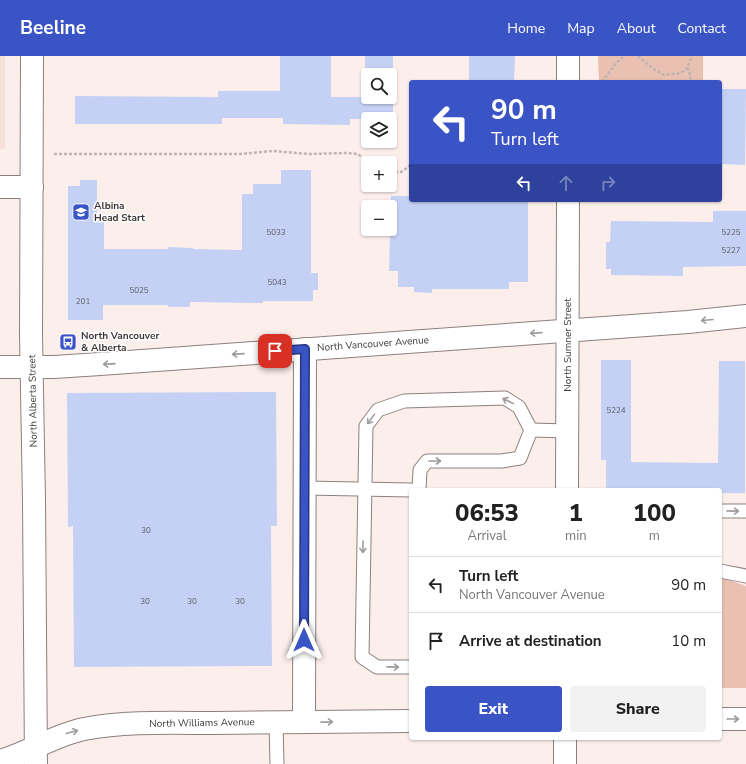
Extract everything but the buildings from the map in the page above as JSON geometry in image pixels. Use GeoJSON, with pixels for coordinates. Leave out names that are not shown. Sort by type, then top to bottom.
{"type":"FeatureCollection","features":[{"type":"Feature","properties":{"kind":"street","name":"North Alberta Street"},"geometry":{"type":"LineString","coordinates":[[32,56],[32,367],[36,755]]}},
{"type":"Feature","properties":{"kind":"street"},"geometry":{"type":"LineString","coordinates":[[568,56],[568,80]]}},
{"type":"Feature","properties":{"kind":"street"},"geometry":{"type":"LineString","coordinates":[[0,187],[32,187]]}},
{"type":"Feature","properties":{"kind":"street","name":"North Sumner Street"},"geometry":{"type":"LineString","coordinates":[[567,488],[568,202]]}},
{"type":"Feature","properties":{"kind":"street","name":"North Vancouver Avenue"},"geometry":{"type":"LineString","coordinates":[[0,367],[100,364],[568,331],[746,316]]}},
{"type":"Feature","properties":{"kind":"street"},"geometry":{"type":"LineString","coordinates":[[304,722],[305,349]]}},
{"type":"Feature","properties":{"kind":"street"},"geometry":{"type":"LineString","coordinates":[[722,719],[746,719]]}},
{"type":"Feature","properties":{"kind":"street","name":"North Williams Avenue"},"geometry":{"type":"LineString","coordinates":[[0,761],[36,755],[61,735],[102,726],[180,723],[409,721]]}},
{"type":"Feature","properties":{"kind":"street"},"geometry":{"type":"LineString","coordinates":[[565,740],[565,764]]}},
{"type":"Feature","properties":{"kind":"lane"},"geometry":{"type":"LineString","coordinates":[[409,667],[377,667],[362,657],[366,426],[378,410],[404,401],[505,398],[519,407],[531,430],[520,458],[502,461],[427,461],[420,470],[419,488]]}},
{"type":"Feature","properties":{"kind":"lane"},"geometry":{"type":"LineString","coordinates":[[531,430],[568,432]]}},
{"type":"Feature","properties":{"kind":"lane"},"geometry":{"type":"LineString","coordinates":[[305,488],[409,490]]}},
{"type":"Feature","properties":{"kind":"lane"},"geometry":{"type":"LineString","coordinates":[[722,511],[746,511]]}},
{"type":"Feature","properties":{"kind":"lane"},"geometry":{"type":"LineString","coordinates":[[722,571],[746,576]]}},
{"type":"Feature","properties":{"kind":"lane"},"geometry":{"type":"LineString","coordinates":[[276,722],[276,764]]}},
{"type":"Feature","properties":{"kind":"path"},"geometry":{"type":"LineString","coordinates":[[603,80],[616,63],[624,56]]}},
{"type":"Feature","properties":{"kind":"path"},"geometry":{"type":"LineString","coordinates":[[638,56],[655,70],[664,75],[681,73],[687,68],[692,56]]}},
{"type":"Feature","properties":{"kind":"path"},"geometry":{"type":"LineString","coordinates":[[687,68],[691,74],[691,80]]}},
{"type":"Feature","properties":{"kind":"path"},"geometry":{"type":"LineString","coordinates":[[47,154],[240,154],[273,151],[309,154],[347,153],[358,154],[361,156]]}},
{"type":"Feature","properties":{"kind":"path"},"geometry":{"type":"LineString","coordinates":[[397,172],[401,172],[409,167]]}},
{"type":"Feature","properties":{"kind":"shaded area"},"geometry":{"type":"Polygon","coordinates":[[[0,56],[5,56],[5,149],[0,149],[0,56]]]}},
{"type":"Feature","properties":{"kind":"shaded area"},"geometry":{"type":"Polygon","coordinates":[[[598,56],[703,56],[703,80],[599,80],[598,56]]]}},
{"type":"Feature","properties":{"kind":"shaded area"},"geometry":{"type":"Polygon","coordinates":[[[722,578],[746,586],[746,688],[722,688],[722,578]]]}},
{"type":"Feature","properties":{"kind":"place","name":"Albina Head Start"},"geometry":{"type":"Point","coordinates":[81,212]}},
{"type":"Feature","properties":{"kind":"place","name":"North Vancouver & Alberta"},"geometry":{"type":"Point","coordinates":[68,342]}},
{"type":"Feature","properties":{"kind":"route"},"geometry":{"type":"LineString","coordinates":[[275,351],[305,349],[304,640]]}}]}
